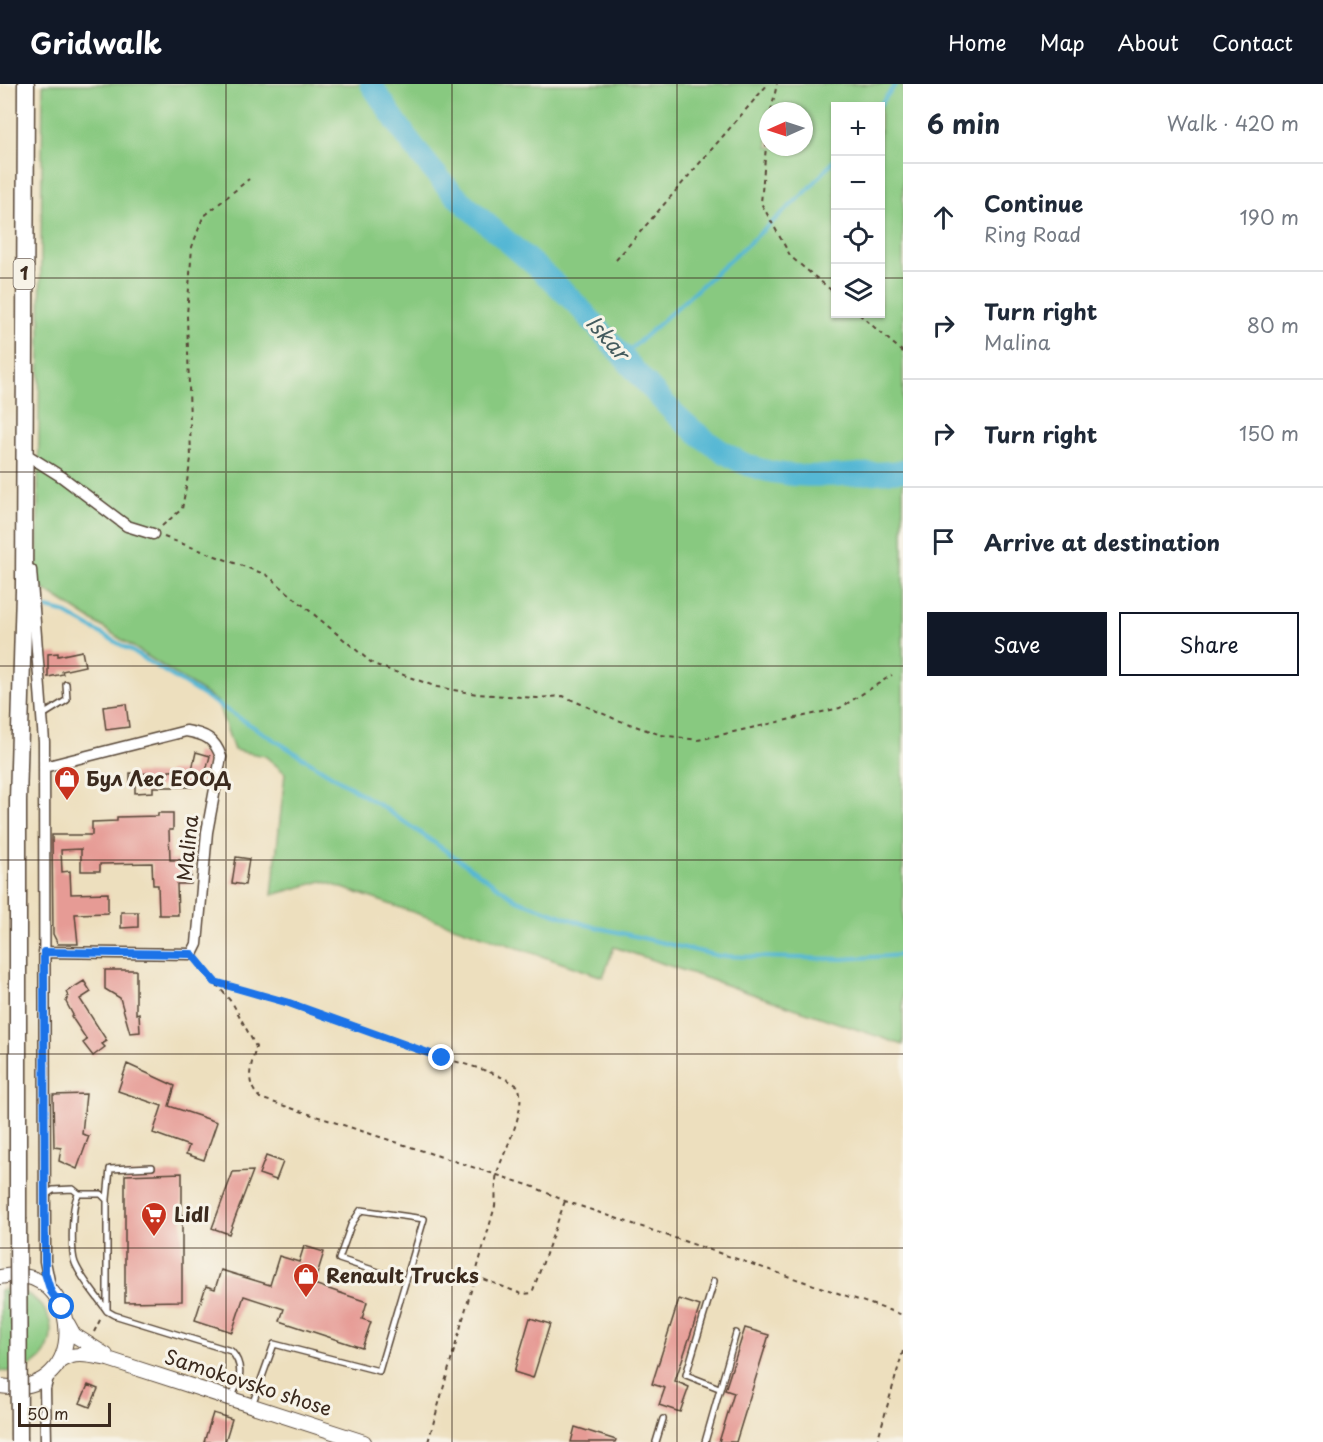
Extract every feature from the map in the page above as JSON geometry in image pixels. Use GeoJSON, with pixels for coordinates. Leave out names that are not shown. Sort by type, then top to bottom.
{"type":"FeatureCollection","features":[{"type":"Feature","properties":{"kind":"highway","name":"1"},"geometry":{"type":"LineString","coordinates":[[19,1442],[18,801],[24,459],[26,84]]}},
{"type":"Feature","properties":{"kind":"main road"},"geometry":{"type":"LineString","coordinates":[[0,1276],[26,1277],[51,1292],[62,1307],[74,1335],[120,1362]]}},
{"type":"Feature","properties":{"kind":"main road"},"geometry":{"type":"LineString","coordinates":[[60,1361],[66,1348],[67,1322]]}},
{"type":"Feature","properties":{"kind":"main road"},"geometry":{"type":"LineString","coordinates":[[0,1386],[21,1387],[49,1373],[69,1355],[79,1354],[120,1362]]}},
{"type":"Feature","properties":{"kind":"main road","name":"Samokovsko shose"},"geometry":{"type":"LineString","coordinates":[[120,1362],[364,1442]]}},
{"type":"Feature","properties":{"kind":"street"},"geometry":{"type":"LineString","coordinates":[[51,1292],[45,1273],[44,767],[24,459],[62,477],[127,526],[153,534]]}},
{"type":"Feature","properties":{"kind":"street","name":"Malina"},"geometry":{"type":"LineString","coordinates":[[44,767],[186,731],[202,734],[218,747],[221,757],[207,832],[197,944],[192,954]]}},
{"type":"Feature","properties":{"kind":"street"},"geometry":{"type":"LineString","coordinates":[[44,952],[192,954]]}},
{"type":"Feature","properties":{"kind":"street"},"geometry":{"type":"LineString","coordinates":[[46,1442],[45,1389],[49,1373]]}},
{"type":"Feature","properties":{"kind":"lane"},"geometry":{"type":"LineString","coordinates":[[42,716],[43,713],[67,700],[66,684]]}},
{"type":"Feature","properties":{"kind":"lane"},"geometry":{"type":"LineString","coordinates":[[107,1311],[107,1200],[110,1169],[152,1167]]}},
{"type":"Feature","properties":{"kind":"lane"},"geometry":{"type":"LineString","coordinates":[[45,1196],[53,1190],[74,1189],[79,1194],[101,1194],[107,1200]]}},
{"type":"Feature","properties":{"kind":"lane"},"geometry":{"type":"LineString","coordinates":[[79,1194],[74,1201],[73,1256],[78,1268],[107,1311],[231,1351],[239,1363],[241,1372],[231,1398]]}},
{"type":"Feature","properties":{"kind":"lane"},"geometry":{"type":"LineString","coordinates":[[252,1405],[274,1344],[379,1371],[406,1281],[424,1219],[362,1210],[351,1225],[339,1259],[406,1281]]}},
{"type":"Feature","properties":{"kind":"lane"},"geometry":{"type":"LineString","coordinates":[[714,1281],[686,1375],[719,1388]]}},
{"type":"Feature","properties":{"kind":"lane"},"geometry":{"type":"LineString","coordinates":[[705,1442],[736,1333]]}},
{"type":"Feature","properties":{"kind":"lane"},"geometry":{"type":"LineString","coordinates":[[656,1442],[663,1419]]}},
{"type":"Feature","properties":{"kind":"path"},"geometry":{"type":"LineString","coordinates":[[616,260],[768,84]]}},
{"type":"Feature","properties":{"kind":"path"},"geometry":{"type":"LineString","coordinates":[[773,102],[777,84]]}},
{"type":"Feature","properties":{"kind":"path"},"geometry":{"type":"LineString","coordinates":[[765,156],[761,203],[791,257],[831,290]]}},
{"type":"Feature","properties":{"kind":"path"},"geometry":{"type":"LineString","coordinates":[[249,178],[203,216],[192,247],[187,315],[191,459],[182,509],[153,534],[267,575],[373,664],[437,687],[477,694],[537,698],[563,696],[615,719],[661,735],[698,740],[840,708],[892,675]]}},
{"type":"Feature","properties":{"kind":"path"},"geometry":{"type":"LineString","coordinates":[[864,318],[903,352]]}},
{"type":"Feature","properties":{"kind":"path"},"geometry":{"type":"LineString","coordinates":[[192,954],[233,1004],[255,1047],[248,1078],[250,1089],[260,1098],[497,1175],[565,1201],[903,1315]]}},
{"type":"Feature","properties":{"kind":"path"},"geometry":{"type":"LineString","coordinates":[[215,982],[289,1003],[442,1058],[501,1076],[518,1086],[521,1101],[511,1140],[497,1175],[495,1206],[428,1442]]}},
{"type":"Feature","properties":{"kind":"path"},"geometry":{"type":"LineString","coordinates":[[475,1276],[522,1294],[532,1293],[565,1201]]}},
{"type":"Feature","properties":{"kind":"path"},"geometry":{"type":"LineString","coordinates":[[90,1346],[97,1323],[107,1311]]}},
{"type":"Feature","properties":{"kind":"path"},"geometry":{"type":"LineString","coordinates":[[877,1442],[903,1351]]}},
{"type":"Feature","properties":{"kind":"green space"},"geometry":{"type":"Polygon","coordinates":[[[43,84],[903,84],[903,1045],[614,947],[603,977],[322,881],[272,895],[285,773],[265,756],[234,750],[217,701],[37,585],[43,84]]]}},
{"type":"Feature","properties":{"kind":"green space"},"geometry":{"type":"Polygon","coordinates":[[[16,1289],[33,1298],[45,1310],[50,1325],[50,1339],[45,1353],[35,1364],[20,1370],[0,1371],[0,1290],[16,1289]]]}},
{"type":"Feature","properties":{"kind":"building"},"geometry":{"type":"Polygon","coordinates":[[[82,651],[85,666],[48,677],[48,654],[58,653],[58,656],[82,651]]]}},
{"type":"Feature","properties":{"kind":"building"},"geometry":{"type":"Polygon","coordinates":[[[126,704],[129,727],[106,730],[103,707],[126,704]]]}},
{"type":"Feature","properties":{"kind":"building"},"geometry":{"type":"Polygon","coordinates":[[[196,752],[210,756],[203,783],[191,780],[192,787],[153,787],[153,792],[135,793],[135,786],[130,786],[130,773],[168,774],[169,771],[192,770],[196,752]]]}},
{"type":"Feature","properties":{"kind":"building"},"geometry":{"type":"Polygon","coordinates":[[[158,813],[173,813],[173,830],[169,830],[170,860],[191,860],[191,884],[177,884],[178,915],[159,915],[158,885],[153,885],[152,863],[100,864],[100,871],[81,871],[81,849],[61,850],[62,872],[70,871],[71,894],[108,893],[108,913],[75,914],[78,944],[58,944],[53,934],[52,835],[92,835],[92,822],[117,821],[117,817],[158,816],[158,813]]]}},
{"type":"Feature","properties":{"kind":"building"},"geometry":{"type":"Polygon","coordinates":[[[236,857],[249,859],[245,885],[232,883],[236,857]]]}},
{"type":"Feature","properties":{"kind":"building"},"geometry":{"type":"Polygon","coordinates":[[[121,912],[138,912],[138,927],[121,928],[121,912]]]}},
{"type":"Feature","properties":{"kind":"building"},"geometry":{"type":"Polygon","coordinates":[[[105,970],[136,970],[136,1014],[139,1013],[140,1032],[130,1033],[120,998],[105,989],[105,970]]]}},
{"type":"Feature","properties":{"kind":"building"},"geometry":{"type":"Polygon","coordinates":[[[84,981],[91,992],[80,999],[107,1041],[102,1044],[105,1047],[93,1056],[83,1043],[87,1040],[71,1016],[73,1015],[66,1002],[68,996],[66,992],[84,981]]]}},
{"type":"Feature","properties":{"kind":"building"},"geometry":{"type":"Polygon","coordinates":[[[127,1064],[175,1086],[169,1106],[217,1122],[204,1160],[186,1154],[189,1146],[153,1133],[162,1106],[118,1091],[127,1064]]]}},
{"type":"Feature","properties":{"kind":"building"},"geometry":{"type":"Polygon","coordinates":[[[86,1094],[82,1134],[89,1136],[77,1169],[59,1161],[61,1148],[54,1147],[53,1095],[86,1094]]]}},
{"type":"Feature","properties":{"kind":"building"},"geometry":{"type":"Polygon","coordinates":[[[266,1156],[283,1162],[276,1180],[259,1174],[266,1156]]]}},
{"type":"Feature","properties":{"kind":"building"},"geometry":{"type":"Polygon","coordinates":[[[253,1171],[229,1234],[212,1228],[233,1172],[253,1171]]]}},
{"type":"Feature","properties":{"kind":"building","name":"Lidl"},"geometry":{"type":"Polygon","coordinates":[[[182,1173],[182,1301],[125,1302],[125,1175],[182,1173]]]}},
{"type":"Feature","properties":{"kind":"building","name":"Renault Trucks"},"geometry":{"type":"Polygon","coordinates":[[[304,1246],[324,1252],[314,1284],[367,1302],[362,1319],[371,1322],[362,1348],[280,1321],[284,1309],[244,1296],[232,1332],[195,1320],[206,1286],[215,1289],[221,1270],[270,1285],[279,1256],[299,1262],[304,1246]]]}},
{"type":"Feature","properties":{"kind":"building"},"geometry":{"type":"Polygon","coordinates":[[[679,1299],[700,1306],[675,1381],[689,1387],[680,1412],[659,1405],[665,1388],[652,1384],[679,1299]]]}},
{"type":"Feature","properties":{"kind":"building"},"geometry":{"type":"Polygon","coordinates":[[[530,1318],[550,1324],[533,1378],[514,1372],[530,1318]]]}},
{"type":"Feature","properties":{"kind":"building"},"geometry":{"type":"Polygon","coordinates":[[[745,1328],[769,1335],[736,1442],[719,1442],[734,1393],[725,1390],[745,1328]]]}},
{"type":"Feature","properties":{"kind":"building"},"geometry":{"type":"Polygon","coordinates":[[[88,1385],[98,1389],[90,1407],[80,1403],[88,1385]]]}},
{"type":"Feature","properties":{"kind":"building"},"geometry":{"type":"Polygon","coordinates":[[[213,1413],[232,1419],[225,1442],[204,1442],[213,1413]]]}},
{"type":"Feature","properties":{"kind":"building"},"geometry":{"type":"Polygon","coordinates":[[[575,1427],[616,1440],[615,1442],[571,1442],[575,1427]]]}},
{"type":"Feature","properties":{"kind":"waterway","name":"Iskar"},"geometry":{"type":"LineString","coordinates":[[371,84],[420,154],[453,193],[563,291],[673,412],[717,448],[741,462],[778,473],[820,476],[903,471]]}},
{"type":"Feature","properties":{"kind":"waterway"},"geometry":{"type":"LineString","coordinates":[[882,102],[896,84]]}},
{"type":"Feature","properties":{"kind":"waterway"},"geometry":{"type":"LineString","coordinates":[[623,356],[808,190],[831,164]]}},
{"type":"Feature","properties":{"kind":"waterway"},"geometry":{"type":"LineString","coordinates":[[47,608],[63,612],[130,650],[384,808],[517,900],[587,925],[719,956],[843,959],[903,955]]}},
{"type":"Feature","properties":{"kind":"place","name":"Бул Лес ЕООД"},"geometry":{"type":"Point","coordinates":[67,802]}},
{"type":"Feature","properties":{"kind":"place","name":"Lidl"},"geometry":{"type":"Point","coordinates":[154,1238]}},
{"type":"Feature","properties":{"kind":"place","name":"Renault Trucks"},"geometry":{"type":"Point","coordinates":[306,1299]}},
{"type":"Feature","properties":{"kind":"route"},"geometry":{"type":"LineString","coordinates":[[62,1307],[51,1292],[45,1273],[44,952],[192,954],[215,982],[289,1003],[442,1058]]}}]}
